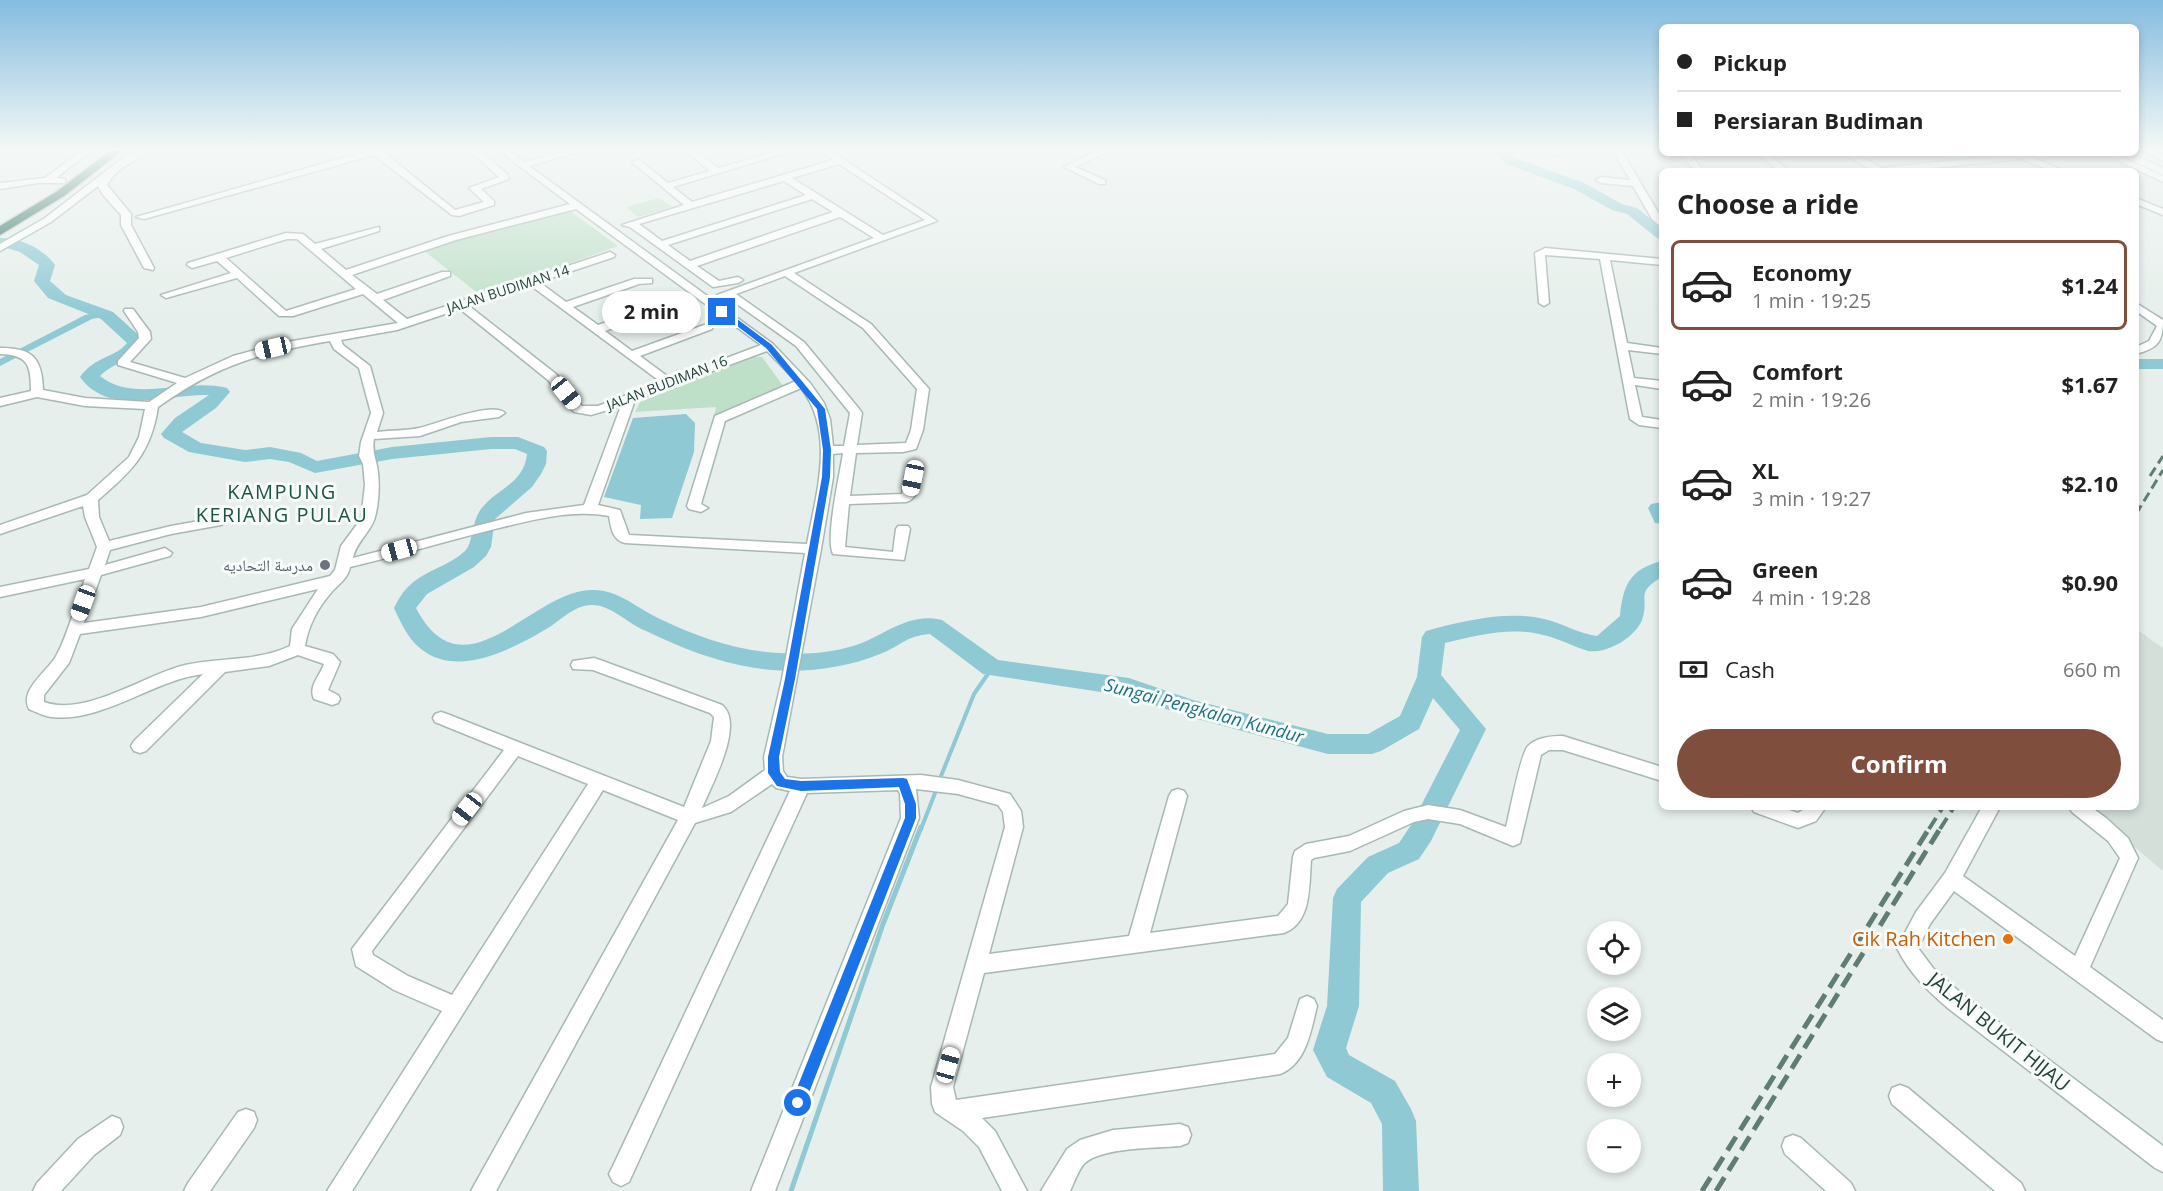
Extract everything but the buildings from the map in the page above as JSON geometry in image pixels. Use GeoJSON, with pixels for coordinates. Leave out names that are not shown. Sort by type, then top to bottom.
{"type":"FeatureCollection","features":[{"type":"Feature","properties":{"kind":"highway"},"geometry":{"type":"LineString","coordinates":[[0,221],[22,207]]}},
{"type":"Feature","properties":{"kind":"highway"},"geometry":{"type":"LineString","coordinates":[[0,231],[40,207]]}},
{"type":"Feature","properties":{"kind":"street"},"geometry":{"type":"LineString","coordinates":[[0,248],[66,207]]}},
{"type":"Feature","properties":{"kind":"street"},"geometry":{"type":"LineString","coordinates":[[119,207],[126,214],[126,225],[148,268]]}},
{"type":"Feature","properties":{"kind":"street"},"geometry":{"type":"LineString","coordinates":[[141,216],[175,207]]}},
{"type":"Feature","properties":{"kind":"street"},"geometry":{"type":"LineString","coordinates":[[445,207],[452,212],[481,207]]}},
{"type":"Feature","properties":{"kind":"street"},"geometry":{"type":"LineString","coordinates":[[344,274],[452,238],[573,207]]}},
{"type":"Feature","properties":{"kind":"street"},"geometry":{"type":"LineString","coordinates":[[581,207],[769,346],[802,383],[821,409],[827,450],[826,477],[790,679],[773,757],[774,773],[782,783],[801,786],[912,782],[958,787],[1004,799],[1012,811],[1014,827],[942,1087],[943,1104],[987,1139],[1015,1191]]}},
{"type":"Feature","properties":{"kind":"street"},"geometry":{"type":"LineString","coordinates":[[613,230],[685,207]]}},
{"type":"Feature","properties":{"kind":"street"},"geometry":{"type":"LineString","coordinates":[[661,244],[778,207]]}},
{"type":"Feature","properties":{"kind":"street"},"geometry":{"type":"LineString","coordinates":[[831,207],[877,236]]}},
{"type":"Feature","properties":{"kind":"street"},"geometry":{"type":"LineString","coordinates":[[632,224],[717,285],[721,285],[932,221],[911,207]]}},
{"type":"Feature","properties":{"kind":"street"},"geometry":{"type":"LineString","coordinates":[[1648,207],[1659,221]]}},
{"type":"Feature","properties":{"kind":"street"},"geometry":{"type":"LineString","coordinates":[[2139,215],[2163,212]]}},
{"type":"Feature","properties":{"kind":"street"},"geometry":{"type":"LineString","coordinates":[[689,265],[841,213]]}},
{"type":"Feature","properties":{"kind":"street"},"geometry":{"type":"LineString","coordinates":[[313,248],[376,230]]}},
{"type":"Feature","properties":{"kind":"street"},"geometry":{"type":"LineString","coordinates":[[192,265],[286,236],[299,236],[406,324]]}},
{"type":"Feature","properties":{"kind":"street"},"geometry":{"type":"LineString","coordinates":[[707,300],[877,236]]}},
{"type":"Feature","properties":{"kind":"street"},"geometry":{"type":"LineString","coordinates":[[1544,303],[1542,252],[1549,250],[1659,262]]}},
{"type":"Feature","properties":{"kind":"street","name":"JALAN BUDIMAN 14"},"geometry":{"type":"LineString","coordinates":[[154,404],[182,385],[237,358],[261,351],[372,333],[406,324],[610,255]]}},
{"type":"Feature","properties":{"kind":"street"},"geometry":{"type":"LineString","coordinates":[[1604,256],[1636,418],[1643,422],[1659,424]]}},
{"type":"Feature","properties":{"kind":"street"},"geometry":{"type":"LineString","coordinates":[[219,257],[240,274],[279,313],[283,314],[290,314],[363,290]]}},
{"type":"Feature","properties":{"kind":"street"},"geometry":{"type":"LineString","coordinates":[[786,272],[867,326],[923,388],[914,443],[903,448],[827,450]]}},
{"type":"Feature","properties":{"kind":"street"},"geometry":{"type":"LineString","coordinates":[[166,295],[240,274]]}},
{"type":"Feature","properties":{"kind":"street"},"geometry":{"type":"LineString","coordinates":[[375,299],[446,274]]}},
{"type":"Feature","properties":{"kind":"street"},"geometry":{"type":"LineString","coordinates":[[564,306],[638,281],[648,280]]}},
{"type":"Feature","properties":{"kind":"street"},"geometry":{"type":"LineString","coordinates":[[532,282],[669,383]]}},
{"type":"Feature","properties":{"kind":"street"},"geometry":{"type":"LineString","coordinates":[[728,293],[800,344],[856,413],[837,548],[840,553],[899,557],[903,529]]}},
{"type":"Feature","properties":{"kind":"street"},"geometry":{"type":"LineString","coordinates":[[596,330],[676,302]]}},
{"type":"Feature","properties":{"kind":"street","name":"JALAN BUDIMAN 16"},"geometry":{"type":"LineString","coordinates":[[461,305],[552,377],[579,409],[597,410],[769,346]]}},
{"type":"Feature","properties":{"kind":"street"},"geometry":{"type":"LineString","coordinates":[[2139,309],[2163,325],[2153,342],[2139,349]]}},
{"type":"Feature","properties":{"kind":"street"},"geometry":{"type":"LineString","coordinates":[[129,311],[144,332],[145,339],[122,363],[182,385]]}},
{"type":"Feature","properties":{"kind":"street"},"geometry":{"type":"LineString","coordinates":[[631,356],[708,327]]}},
{"type":"Feature","properties":{"kind":"street"},"geometry":{"type":"LineString","coordinates":[[297,649],[300,628],[345,564],[348,546],[368,519],[372,504],[368,460],[369,436],[376,413],[364,366],[338,347],[335,339]]}},
{"type":"Feature","properties":{"kind":"street"},"geometry":{"type":"LineString","coordinates":[[1622,346],[1659,351]]}},
{"type":"Feature","properties":{"kind":"street"},"geometry":{"type":"LineString","coordinates":[[9,353],[30,357],[35,365],[37,393]]}},
{"type":"Feature","properties":{"kind":"street"},"geometry":{"type":"LineString","coordinates":[[1628,381],[1659,385]]}},
{"type":"Feature","properties":{"kind":"street"},"geometry":{"type":"LineString","coordinates":[[701,508],[694,506],[719,419],[802,383]]}},
{"type":"Feature","properties":{"kind":"street"},"geometry":{"type":"LineString","coordinates":[[0,402],[37,393],[85,402],[154,404],[146,441],[137,456],[125,470],[92,498],[0,530]]}},
{"type":"Feature","properties":{"kind":"street"},"geometry":{"type":"LineString","coordinates":[[590,508],[630,398]]}},
{"type":"Feature","properties":{"kind":"street"},"geometry":{"type":"LineString","coordinates":[[369,436],[420,432],[459,419],[499,413]]}},
{"type":"Feature","properties":{"kind":"street"},"geometry":{"type":"LineString","coordinates":[[843,500],[906,498],[909,495],[912,476]]}},
{"type":"Feature","properties":{"kind":"street"},"geometry":{"type":"LineString","coordinates":[[92,498],[90,516],[102,535],[104,547],[63,659],[36,694],[35,705],[42,709],[58,711],[76,709],[126,695],[185,671],[256,665],[280,659],[297,649],[327,658],[332,662],[332,668],[319,689],[320,695],[332,699]]}},
{"type":"Feature","properties":{"kind":"street"},"geometry":{"type":"LineString","coordinates":[[345,564],[501,525],[569,510],[590,508],[615,513],[620,532],[625,539],[814,549]]}},
{"type":"Feature","properties":{"kind":"street"},"geometry":{"type":"LineString","coordinates":[[104,547],[171,530],[221,521]]}},
{"type":"Feature","properties":{"kind":"street"},"geometry":{"type":"LineString","coordinates":[[0,592],[96,572],[165,554]]}},
{"type":"Feature","properties":{"kind":"street"},"geometry":{"type":"LineString","coordinates":[[73,630],[201,612],[333,580]]}},
{"type":"Feature","properties":{"kind":"street"},"geometry":{"type":"LineString","coordinates":[[483,1191],[689,817],[723,726],[721,712],[594,664],[579,665]]}},
{"type":"Feature","properties":{"kind":"street"},"geometry":{"type":"LineString","coordinates":[[140,746],[219,668]]}},
{"type":"Feature","properties":{"kind":"street"},"geometry":{"type":"LineString","coordinates":[[441,718],[689,817],[707,815],[724,809],[774,773]]}},
{"type":"Feature","properties":{"kind":"street"},"geometry":{"type":"LineString","coordinates":[[977,965],[1284,924],[1297,908],[1302,857],[1307,852],[1323,846],[1350,843],[1428,812],[1457,817],[1513,838],[1533,752],[1541,745],[1551,742],[1563,743],[1659,773]]}},
{"type":"Feature","properties":{"kind":"street"},"geometry":{"type":"LineString","coordinates":[[456,1007],[401,983],[363,960],[362,949],[514,749]]}},
{"type":"Feature","properties":{"kind":"street"},"geometry":{"type":"LineString","coordinates":[[339,1191],[599,782]]}},
{"type":"Feature","properties":{"kind":"street"},"geometry":{"type":"LineString","coordinates":[[764,1191],[910,818],[909,793],[912,782]]}},
{"type":"Feature","properties":{"kind":"street"},"geometry":{"type":"LineString","coordinates":[[621,1174],[801,786]]}},
{"type":"Feature","properties":{"kind":"street"},"geometry":{"type":"LineString","coordinates":[[1137,944],[1178,796]]}},
{"type":"Feature","properties":{"kind":"street"},"geometry":{"type":"LineString","coordinates":[[1768,810],[1798,821],[1810,816],[1814,810]]}},
{"type":"Feature","properties":{"kind":"street","name":"JALAN BUKIT HIJAU"},"geometry":{"type":"LineString","coordinates":[[1989,810],[1952,879],[1923,918],[1907,948],[1910,958],[1929,978],[1979,1019],[2163,1160]]}},
{"type":"Feature","properties":{"kind":"street"},"geometry":{"type":"LineString","coordinates":[[2078,971],[2129,858],[2128,851],[2119,841],[2082,810]]}},
{"type":"Feature","properties":{"kind":"street"},"geometry":{"type":"LineString","coordinates":[[1952,879],[2163,1032]]}},
{"type":"Feature","properties":{"kind":"street"},"geometry":{"type":"LineString","coordinates":[[953,1111],[1280,1064],[1289,1058],[1296,1047],[1307,1006]]}},
{"type":"Feature","properties":{"kind":"street"},"geometry":{"type":"LineString","coordinates":[[1900,1096],[2013,1191]]}},
{"type":"Feature","properties":{"kind":"street"},"geometry":{"type":"LineString","coordinates":[[196,1191],[246,1120]]}},
{"type":"Feature","properties":{"kind":"street"},"geometry":{"type":"LineString","coordinates":[[45,1191],[86,1148],[112,1127]]}},
{"type":"Feature","properties":{"kind":"street"},"geometry":{"type":"LineString","coordinates":[[1053,1191],[1065,1179],[1074,1158],[1080,1152],[1130,1138],[1180,1135]]}},
{"type":"Feature","properties":{"kind":"street"},"geometry":{"type":"LineString","coordinates":[[1793,1146],[1843,1191]]}},
{"type":"Feature","properties":{"kind":"shaded area"},"geometry":{"type":"Polygon","coordinates":[[[2139,631],[2163,648],[2163,871],[2091,810],[2139,810],[2139,631]]]}},
{"type":"Feature","properties":{"kind":"green space"},"geometry":{"type":"Polygon","coordinates":[[[626,207],[671,207],[672,207],[638,217],[626,207]]]}},
{"type":"Feature","properties":{"kind":"green space"},"geometry":{"type":"Polygon","coordinates":[[[570,211],[618,246],[480,295],[423,250],[570,211]]]}},
{"type":"Feature","properties":{"kind":"green space"},"geometry":{"type":"Polygon","coordinates":[[[753,357],[762,357],[784,387],[714,416],[716,407],[635,412],[640,402],[753,357]]]}},
{"type":"Feature","properties":{"kind":"water"},"geometry":{"type":"Polygon","coordinates":[[[686,414],[695,423],[694,452],[672,518],[640,519],[641,505],[604,497],[633,418],[686,414]]]}},
{"type":"Feature","properties":{"kind":"waterway"},"geometry":{"type":"LineString","coordinates":[[1616,207],[1632,211],[1659,233]]}},
{"type":"Feature","properties":{"kind":"waterway","name":"Sungai Pengkalan Kundur"},"geometry":{"type":"LineString","coordinates":[[0,242],[19,246],[39,257],[47,265],[42,281],[47,289],[69,302],[94,309],[107,316],[137,343],[130,351],[102,364],[89,377],[103,388],[126,395],[194,389],[221,392],[216,399],[182,422],[171,434],[196,448],[245,456],[270,453],[294,457],[315,467],[392,453],[491,443],[518,443],[537,451],[536,464],[525,483],[498,504],[485,519],[481,543],[473,557],[419,589],[405,608],[416,630],[430,644],[445,651],[462,653],[480,650],[499,643],[568,604],[589,597],[613,602],[650,624],[701,645],[727,654],[769,661],[815,661],[846,656],[875,647],[906,630],[934,626],[992,668],[1129,687],[1190,708],[1328,744],[1372,744],[1410,722],[1429,677]]}},
{"type":"Feature","properties":{"kind":"waterway"},"geometry":{"type":"LineString","coordinates":[[0,363],[89,317],[104,314]]}},
{"type":"Feature","properties":{"kind":"waterway","name":"Sungai Pengkalan Kundur"},"geometry":{"type":"LineString","coordinates":[[2139,364],[2163,364]]}},
{"type":"Feature","properties":{"kind":"waterway","name":"Sungai Pengkalan Kundur"},"geometry":{"type":"LineString","coordinates":[[1429,677],[1434,637],[1458,632],[1524,624],[1543,626],[1588,643],[1602,643],[1631,619],[1634,592],[1639,582],[1659,570]]}},
{"type":"Feature","properties":{"kind":"waterway"},"geometry":{"type":"LineString","coordinates":[[939,781],[974,694],[992,668]]}},
{"type":"Feature","properties":{"kind":"waterway"},"geometry":{"type":"LineString","coordinates":[[1401,1191],[1399,1121],[1383,1092],[1338,1066],[1329,1050],[1343,1006],[1347,898],[1378,865],[1409,851],[1421,833],[1473,729],[1429,677]]}},
{"type":"Feature","properties":{"kind":"waterway"},"geometry":{"type":"LineString","coordinates":[[921,829],[937,788]]}},
{"type":"Feature","properties":{"kind":"waterway"},"geometry":{"type":"LineString","coordinates":[[791,1191],[883,924],[921,827]]}},
{"type":"Feature","properties":{"kind":"railway"},"geometry":{"type":"LineString","coordinates":[[2150,476],[2163,456]]}},
{"type":"Feature","properties":{"kind":"railway"},"geometry":{"type":"LineString","coordinates":[[2139,509],[2163,470]]}},
{"type":"Feature","properties":{"kind":"railway"},"geometry":{"type":"LineString","coordinates":[[1929,829],[1941,810]]}},
{"type":"Feature","properties":{"kind":"railway"},"geometry":{"type":"LineString","coordinates":[[1940,829],[1952,810]]}},
{"type":"Feature","properties":{"kind":"railway"},"geometry":{"type":"LineString","coordinates":[[1702,1191],[1930,827]]}},
{"type":"Feature","properties":{"kind":"railway"},"geometry":{"type":"LineString","coordinates":[[1716,1191],[1941,827]]}},
{"type":"Feature","properties":{"kind":"place","name":"مدرسة التحاديه"},"geometry":{"type":"Point","coordinates":[325,565]}},
{"type":"Feature","properties":{"kind":"place","name":"Cik Rah Kitchen"},"geometry":{"type":"Point","coordinates":[2008,939]}},
{"type":"Feature","properties":{"kind":"district","name":"KAMPUNG KERIANG PULAU"},"geometry":{"type":"Point","coordinates":[282,504]}},
{"type":"Feature","properties":{"kind":"route"},"geometry":{"type":"LineString","coordinates":[[722,312],[769,346],[802,383],[821,409],[827,450],[826,477],[814,549],[773,757],[774,773],[782,783],[801,786],[903,783],[909,793],[911,804],[910,818],[798,1103]]}}]}
